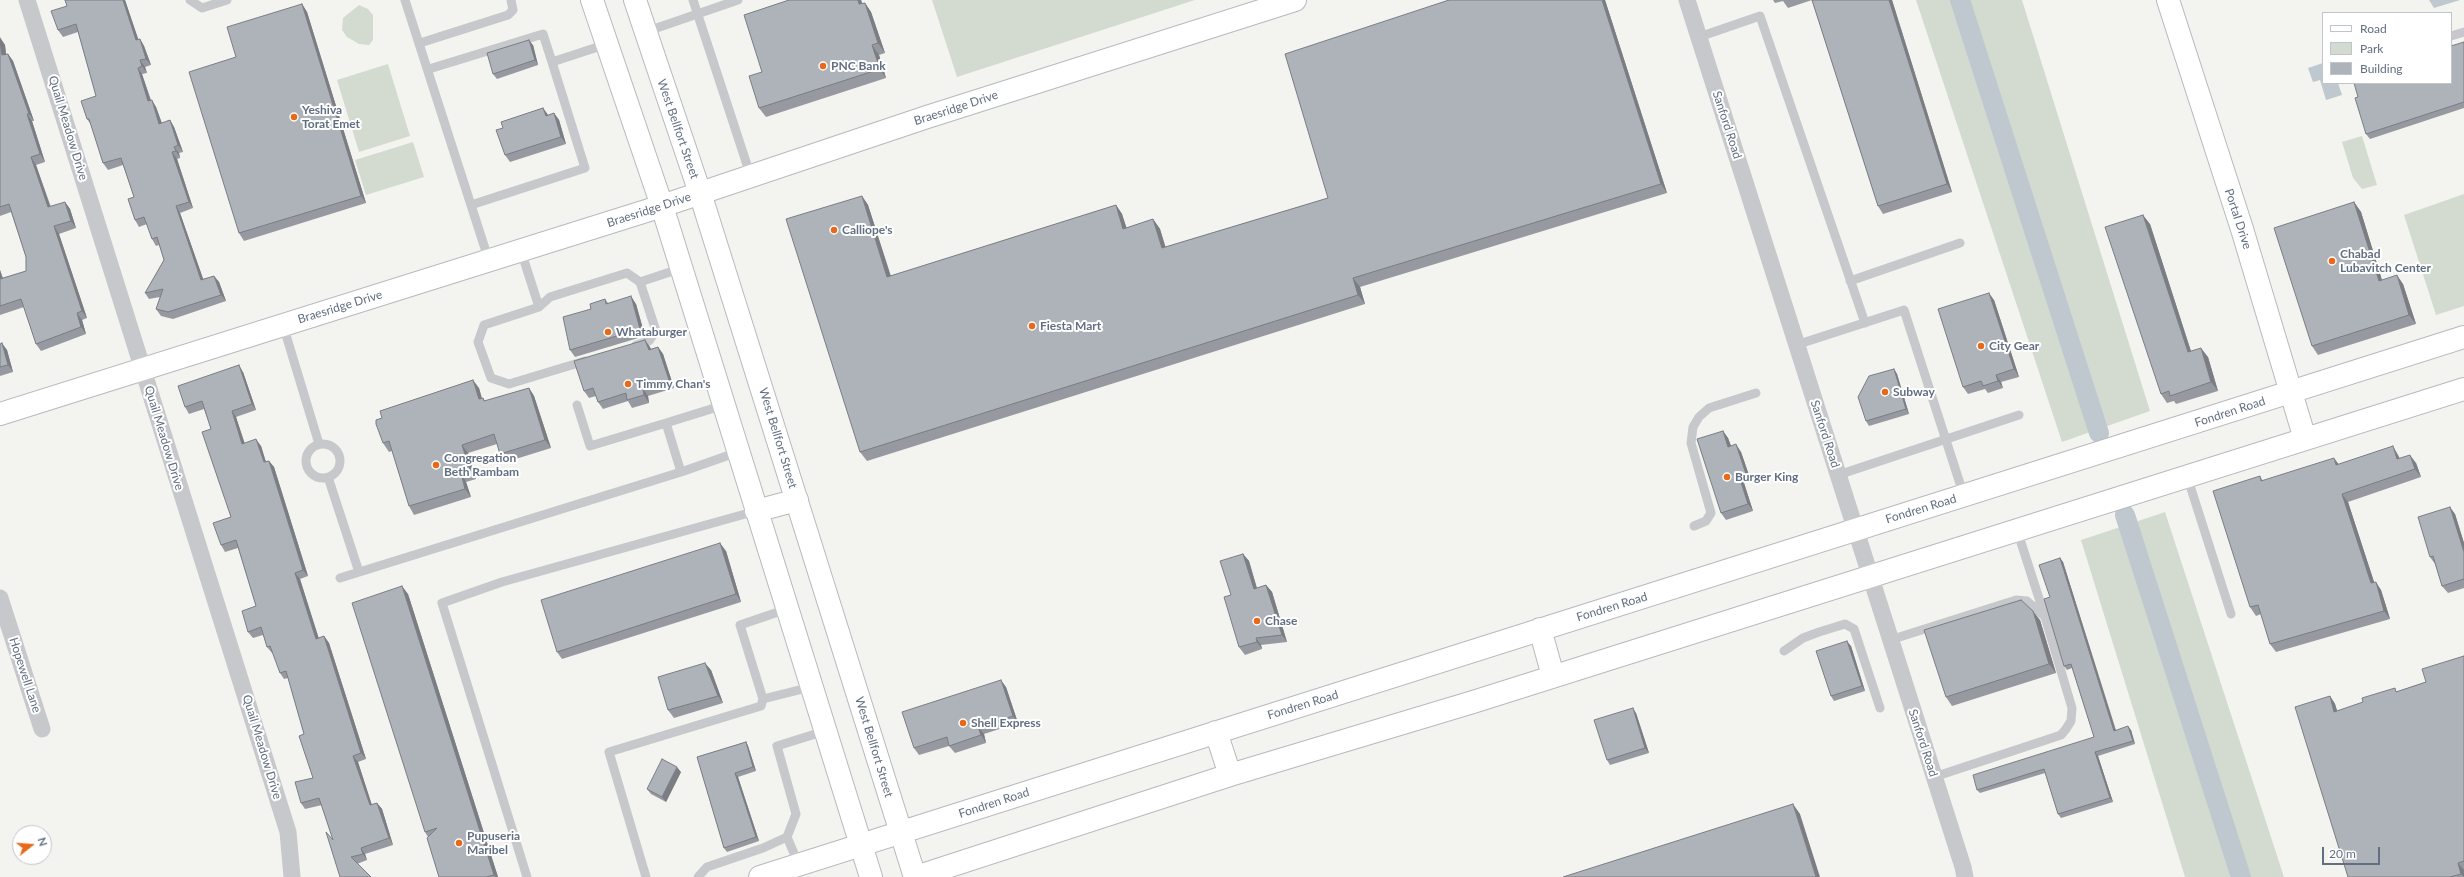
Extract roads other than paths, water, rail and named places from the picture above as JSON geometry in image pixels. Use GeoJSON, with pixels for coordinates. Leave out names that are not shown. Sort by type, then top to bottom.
{"type":"FeatureCollection","features":[{"type":"Feature","properties":{"kind":"main road"},"geometry":{"type":"LineString","coordinates":[[592,0],[682,268],[756,511],[871,877]]}},
{"type":"Feature","properties":{"kind":"main road","name":"West Bellfort Street"},"geometry":{"type":"LineString","coordinates":[[636,0],[700,193],[916,877]]}},
{"type":"Feature","properties":{"kind":"main road","name":"Braesridge Drive"},"geometry":{"type":"LineString","coordinates":[[0,414],[282,324],[662,206],[942,113],[1259,5],[1296,0]]}},
{"type":"Feature","properties":{"kind":"main road","name":"Portal Drive"},"geometry":{"type":"LineString","coordinates":[[2168,0],[2242,229],[2305,439]]}},
{"type":"Feature","properties":{"kind":"main road","name":"Fondren Road"},"geometry":{"type":"LineString","coordinates":[[760,877],[2464,337]]}},
{"type":"Feature","properties":{"kind":"main road"},"geometry":{"type":"LineString","coordinates":[[916,877],[1230,775],[1553,676],[2464,389]]}},
{"type":"Feature","properties":{"kind":"main road"},"geometry":{"type":"LineString","coordinates":[[756,511],[797,500]]}},
{"type":"Feature","properties":{"kind":"main road"},"geometry":{"type":"LineString","coordinates":[[1540,629],[1553,676]]}},
{"type":"Feature","properties":{"kind":"main road"},"geometry":{"type":"LineString","coordinates":[[1216,732],[1230,775]]}},
{"type":"Feature","properties":{"kind":"street","name":"Quail Meadow Drive"},"geometry":{"type":"LineString","coordinates":[[27,0],[288,832],[292,877]]}},
{"type":"Feature","properties":{"kind":"street","name":"Sanford Road"},"geometry":{"type":"LineString","coordinates":[[1687,0],[1964,872]]}},
{"type":"Feature","properties":{"kind":"street","name":"Hopewell Lane"},"geometry":{"type":"LineString","coordinates":[[0,598],[42,730]]}},
{"type":"Feature","properties":{"kind":"lane"},"geometry":{"type":"LineString","coordinates":[[190,0],[202,8],[227,0]]}},
{"type":"Feature","properties":{"kind":"lane"},"geometry":{"type":"LineString","coordinates":[[405,0],[429,69],[488,261]]}},
{"type":"Feature","properties":{"kind":"lane"},"geometry":{"type":"LineString","coordinates":[[420,43],[508,15],[512,10],[511,0]]}},
{"type":"Feature","properties":{"kind":"lane"},"geometry":{"type":"LineString","coordinates":[[693,0],[751,177]]}},
{"type":"Feature","properties":{"kind":"lane"},"geometry":{"type":"LineString","coordinates":[[646,32],[738,0]]}},
{"type":"Feature","properties":{"kind":"lane"},"geometry":{"type":"LineString","coordinates":[[1699,37],[1760,16],[1865,323]]}},
{"type":"Feature","properties":{"kind":"lane"},"geometry":{"type":"LineString","coordinates":[[2452,36],[2464,32]]}},
{"type":"Feature","properties":{"kind":"lane"},"geometry":{"type":"LineString","coordinates":[[429,69],[543,34],[585,168],[471,205]]}},
{"type":"Feature","properties":{"kind":"lane"},"geometry":{"type":"LineString","coordinates":[[552,62],[607,44]]}},
{"type":"Feature","properties":{"kind":"lane"},"geometry":{"type":"LineString","coordinates":[[1850,280],[1960,243]]}},
{"type":"Feature","properties":{"kind":"lane"},"geometry":{"type":"LineString","coordinates":[[521,251],[539,307]]}},
{"type":"Feature","properties":{"kind":"lane"},"geometry":{"type":"LineString","coordinates":[[640,282],[682,268]]}},
{"type":"Feature","properties":{"kind":"lane"},"geometry":{"type":"LineString","coordinates":[[597,357],[509,384],[491,378],[478,342],[484,325],[539,307],[550,297],[627,273],[640,282],[656,332],[649,341],[627,348]]}},
{"type":"Feature","properties":{"kind":"lane"},"geometry":{"type":"LineString","coordinates":[[1796,345],[1904,310],[1964,496]]}},
{"type":"Feature","properties":{"kind":"lane"},"geometry":{"type":"LineString","coordinates":[[282,324],[319,444]]}},
{"type":"Feature","properties":{"kind":"lane"},"geometry":{"type":"LineString","coordinates":[[1694,526],[1706,522],[1711,513],[1691,443],[1693,427],[1699,417],[1709,408],[1756,393]]}},
{"type":"Feature","properties":{"kind":"lane"},"geometry":{"type":"LineString","coordinates":[[577,405],[590,446],[724,405]]}},
{"type":"Feature","properties":{"kind":"lane"},"geometry":{"type":"LineString","coordinates":[[1838,475],[2019,415]]}},
{"type":"Feature","properties":{"kind":"lane"},"geometry":{"type":"LineString","coordinates":[[666,423],[681,472]]}},
{"type":"Feature","properties":{"kind":"lane"},"geometry":{"type":"LineString","coordinates":[[319,444],[331,445],[339,453],[340,465],[338,470],[328,477],[318,477],[307,465],[306,460],[310,450],[319,444]]}},
{"type":"Feature","properties":{"kind":"lane"},"geometry":{"type":"LineString","coordinates":[[340,578],[681,472],[738,452]]}},
{"type":"Feature","properties":{"kind":"lane"},"geometry":{"type":"LineString","coordinates":[[2187,476],[2231,614]]}},
{"type":"Feature","properties":{"kind":"lane"},"geometry":{"type":"LineString","coordinates":[[328,477],[359,572]]}},
{"type":"Feature","properties":{"kind":"lane"},"geometry":{"type":"LineString","coordinates":[[527,877],[442,603],[502,582],[756,511]]}},
{"type":"Feature","properties":{"kind":"lane"},"geometry":{"type":"LineString","coordinates":[[1934,777],[2061,735],[2071,721],[2072,708],[2017,530]]}},
{"type":"Feature","properties":{"kind":"lane"},"geometry":{"type":"LineString","coordinates":[[1890,640],[2016,600],[2027,601],[2044,617]]}},
{"type":"Feature","properties":{"kind":"lane"},"geometry":{"type":"LineString","coordinates":[[646,877],[609,752],[761,706],[763,699],[740,625],[787,609]]}},
{"type":"Feature","properties":{"kind":"lane"},"geometry":{"type":"LineString","coordinates":[[1784,651],[1803,638],[1844,624],[1854,629],[1880,708]]}},
{"type":"Feature","properties":{"kind":"lane"},"geometry":{"type":"LineString","coordinates":[[763,699],[811,687]]}},
{"type":"Feature","properties":{"kind":"lane"},"geometry":{"type":"LineString","coordinates":[[698,877],[707,867],[763,848],[787,837],[796,814],[777,746],[825,731]]}},
{"type":"Feature","properties":{"kind":"lane"},"geometry":{"type":"LineString","coordinates":[[787,837],[799,865]]}},
{"type":"Feature","properties":{"kind":"waterway"},"geometry":{"type":"LineString","coordinates":[[1960,0],[2099,433]]}},
{"type":"Feature","properties":{"kind":"waterway"},"geometry":{"type":"LineString","coordinates":[[2125,515],[2241,877]]}},
{"type":"Feature","properties":{"kind":"place","name":"PNC Bank"},"geometry":{"type":"Point","coordinates":[823,66]}},
{"type":"Feature","properties":{"kind":"place","name":"Yeshiva Torat Emet"},"geometry":{"type":"Point","coordinates":[294,117]}},
{"type":"Feature","properties":{"kind":"place","name":"Calliope's"},"geometry":{"type":"Point","coordinates":[834,230]}},
{"type":"Feature","properties":{"kind":"place","name":"Chabad Lubavitch Center"},"geometry":{"type":"Point","coordinates":[2332,261]}},
{"type":"Feature","properties":{"kind":"place","name":"Fiesta Mart"},"geometry":{"type":"Point","coordinates":[1032,326]}},
{"type":"Feature","properties":{"kind":"place","name":"Whataburger"},"geometry":{"type":"Point","coordinates":[608,332]}},
{"type":"Feature","properties":{"kind":"place","name":"City Gear"},"geometry":{"type":"Point","coordinates":[1981,346]}},
{"type":"Feature","properties":{"kind":"place","name":"Timmy Chan's"},"geometry":{"type":"Point","coordinates":[628,384]}},
{"type":"Feature","properties":{"kind":"place","name":"Subway"},"geometry":{"type":"Point","coordinates":[1885,392]}},
{"type":"Feature","properties":{"kind":"place","name":"Congregation Beth Rambam"},"geometry":{"type":"Point","coordinates":[436,465]}},
{"type":"Feature","properties":{"kind":"place","name":"Burger King"},"geometry":{"type":"Point","coordinates":[1727,477]}},
{"type":"Feature","properties":{"kind":"place","name":"Chase"},"geometry":{"type":"Point","coordinates":[1257,621]}},
{"type":"Feature","properties":{"kind":"place","name":"Shell Express"},"geometry":{"type":"Point","coordinates":[963,723]}},
{"type":"Feature","properties":{"kind":"place","name":"Pupuseria Maribel"},"geometry":{"type":"Point","coordinates":[459,843]}}]}
